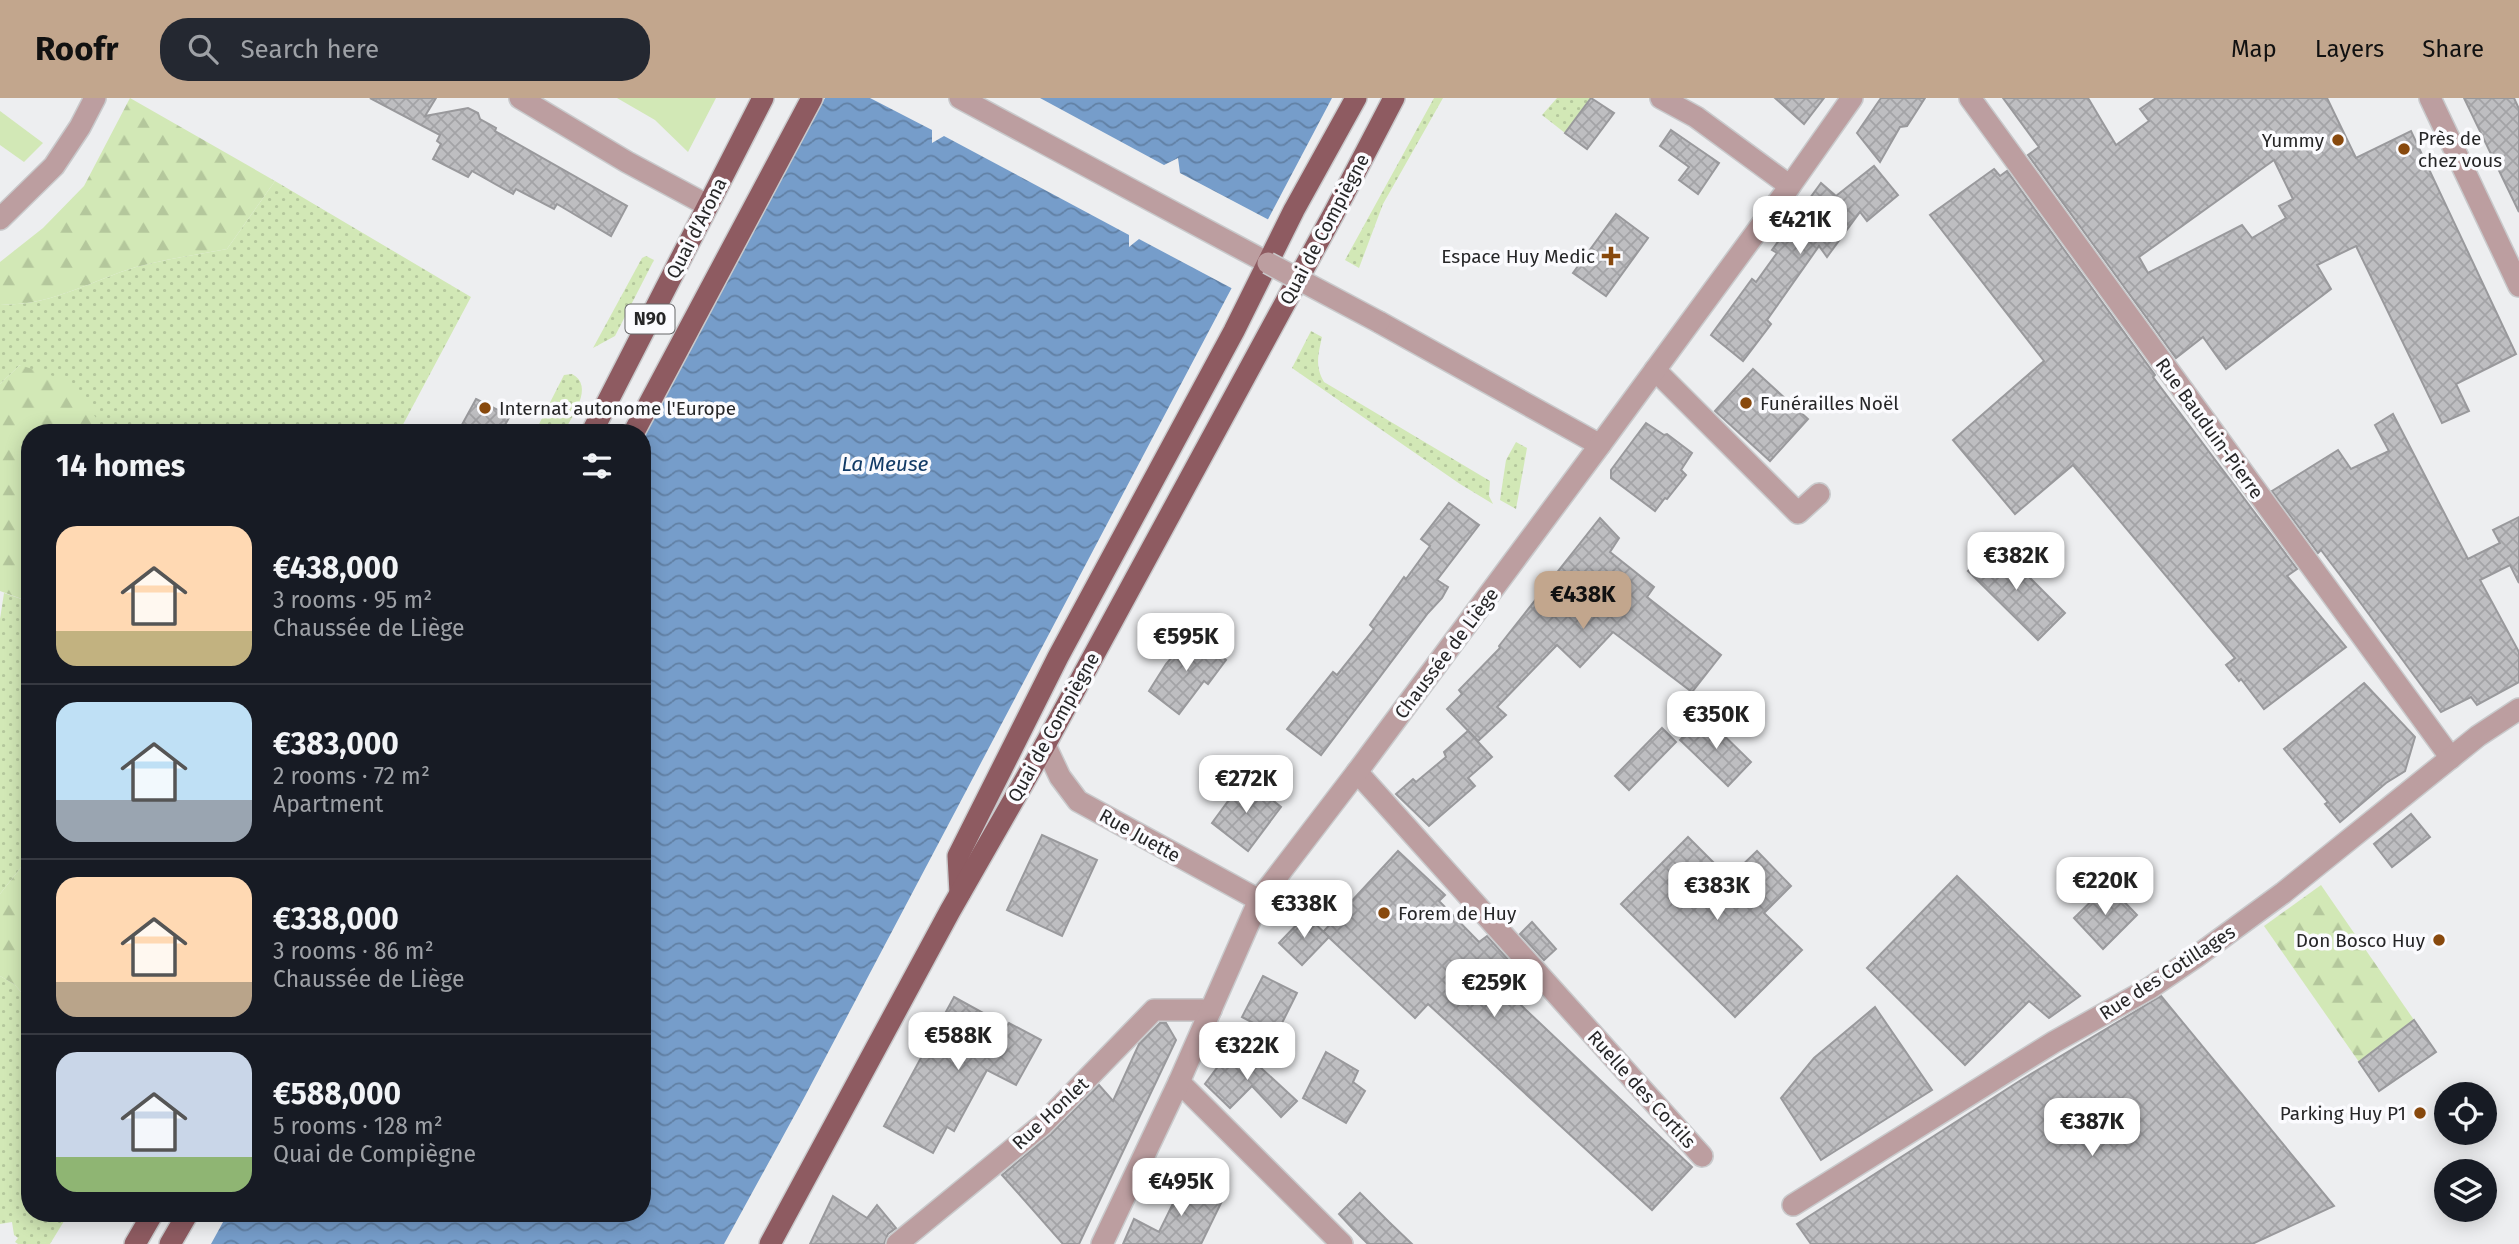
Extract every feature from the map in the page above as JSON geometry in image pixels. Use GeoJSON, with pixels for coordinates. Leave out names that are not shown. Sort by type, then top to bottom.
{"type":"FeatureCollection","features":[{"type":"Feature","properties":{"kind":"main road","name":"Quai d'Arona"},"geometry":{"type":"LineString","coordinates":[[596,424],[763,98]]}},
{"type":"Feature","properties":{"kind":"main road"},"geometry":{"type":"LineString","coordinates":[[638,424],[812,98]]}},
{"type":"Feature","properties":{"kind":"main road"},"geometry":{"type":"LineString","coordinates":[[960,893],[958,856],[1058,657],[1356,98]]}},
{"type":"Feature","properties":{"kind":"main road","name":"Quai de Compiègne"},"geometry":{"type":"LineString","coordinates":[[770,1244],[960,893],[1045,745],[1394,98]]}},
{"type":"Feature","properties":{"kind":"main road"},"geometry":{"type":"LineString","coordinates":[[135,1244],[148,1222]]}},
{"type":"Feature","properties":{"kind":"main road"},"geometry":{"type":"LineString","coordinates":[[170,1244],[183,1222]]}},
{"type":"Feature","properties":{"kind":"street"},"geometry":{"type":"LineString","coordinates":[[0,219],[54,166],[80,127],[95,98]]}},
{"type":"Feature","properties":{"kind":"street"},"geometry":{"type":"LineString","coordinates":[[520,98],[627,162],[707,205]]}},
{"type":"Feature","properties":{"kind":"street"},"geometry":{"type":"LineString","coordinates":[[960,98],[1379,322],[1600,445]]}},
{"type":"Feature","properties":{"kind":"street"},"geometry":{"type":"LineString","coordinates":[[1661,98],[1696,117],[1790,186]]}},
{"type":"Feature","properties":{"kind":"street","name":"Chaussée de Liège"},"geometry":{"type":"LineString","coordinates":[[1102,1244],[1179,1083],[1259,900],[1600,445],[1852,98]]}},
{"type":"Feature","properties":{"kind":"street","name":"Rue Bauduin-Pierre"},"geometry":{"type":"LineString","coordinates":[[1970,98],[2451,758]]}},
{"type":"Feature","properties":{"kind":"street"},"geometry":{"type":"LineString","coordinates":[[2430,98],[2519,286]]}},
{"type":"Feature","properties":{"kind":"street"},"geometry":{"type":"LineString","coordinates":[[1655,370],[1798,513],[1819,494]]}},
{"type":"Feature","properties":{"kind":"street","name":"Rue des Cotillages"},"geometry":{"type":"LineString","coordinates":[[1793,1205],[2054,1042],[2169,975],[2283,893],[2478,736],[2519,709]]}},
{"type":"Feature","properties":{"kind":"street","name":"Rue Juette"},"geometry":{"type":"LineString","coordinates":[[1045,745],[1060,778],[1078,801],[1259,900]]}},
{"type":"Feature","properties":{"kind":"street","name":"Ruelle des Cortils"},"geometry":{"type":"LineString","coordinates":[[1357,772],[1702,1156]]}},
{"type":"Feature","properties":{"kind":"street","name":"Rue Honlet"},"geometry":{"type":"LineString","coordinates":[[897,1244],[1041,1125],[1154,1010],[1211,1010]]}},
{"type":"Feature","properties":{"kind":"street"},"geometry":{"type":"LineString","coordinates":[[1179,1083],[1342,1244]]}},
{"type":"Feature","properties":{"kind":"green space"},"geometry":{"type":"Polygon","coordinates":[[[130,98],[275,181],[227,249],[136,267],[35,302],[0,304],[0,262],[43,228],[84,186],[130,98]]]}},
{"type":"Feature","properties":{"kind":"green space"},"geometry":{"type":"Polygon","coordinates":[[[617,98],[716,98],[688,152],[655,120],[617,98]]]}},
{"type":"Feature","properties":{"kind":"green space"},"geometry":{"type":"Polygon","coordinates":[[[1434,98],[1443,98],[1383,204],[1359,268],[1345,260],[1434,98]]]}},
{"type":"Feature","properties":{"kind":"green space"},"geometry":{"type":"Polygon","coordinates":[[[1557,98],[1591,98],[1565,133],[1542,115],[1557,98]]]}},
{"type":"Feature","properties":{"kind":"green space"},"geometry":{"type":"Polygon","coordinates":[[[0,111],[43,143],[24,162],[0,145],[0,111]]]}},
{"type":"Feature","properties":{"kind":"green space"},"geometry":{"type":"Polygon","coordinates":[[[275,181],[471,297],[403,424],[100,424],[20,365],[0,384],[0,304],[35,302],[136,267],[227,249],[275,181]]]}},
{"type":"Feature","properties":{"kind":"green space"},"geometry":{"type":"Polygon","coordinates":[[[646,256],[654,260],[615,336],[593,348],[642,258],[646,256]]]}},
{"type":"Feature","properties":{"kind":"green space"},"geometry":{"type":"Polygon","coordinates":[[[1311,331],[1322,337],[1318,360],[1324,382],[1490,481],[1489,496],[1493,504],[1292,368],[1311,331]]]}},
{"type":"Feature","properties":{"kind":"green space"},"geometry":{"type":"Polygon","coordinates":[[[20,365],[71,382],[100,424],[21,424],[21,599],[0,591],[0,384],[20,365]]]}},
{"type":"Feature","properties":{"kind":"green space"},"geometry":{"type":"Polygon","coordinates":[[[572,374],[579,379],[582,386],[576,410],[568,424],[539,424],[564,375],[572,374]]]}},
{"type":"Feature","properties":{"kind":"green space"},"geometry":{"type":"Polygon","coordinates":[[[1516,442],[1527,448],[1516,509],[1500,500],[1506,460],[1516,442]]]}},
{"type":"Feature","properties":{"kind":"green space"},"geometry":{"type":"Polygon","coordinates":[[[4,593],[21,599],[21,867],[0,894],[0,619],[4,593]]]}},
{"type":"Feature","properties":{"kind":"green space"},"geometry":{"type":"Polygon","coordinates":[[[21,867],[21,992],[0,976],[0,894],[21,867]]]}},
{"type":"Feature","properties":{"kind":"green space"},"geometry":{"type":"Polygon","coordinates":[[[2321,885],[2414,1020],[2359,1062],[2264,926],[2321,885]]]}},
{"type":"Feature","properties":{"kind":"green space"},"geometry":{"type":"Polygon","coordinates":[[[0,976],[21,992],[21,1222],[63,1222],[50,1244],[18,1244],[15,1242],[18,1238],[14,1235],[12,1222],[0,1224],[0,976]]]}},
{"type":"Feature","properties":{"kind":"water","name":"La Meuse"},"geometry":{"type":"Polygon","coordinates":[[[825,98],[1332,98],[804,1098],[724,1244],[211,1244],[223,1222],[651,1222],[650,424],[825,98]]]}},
{"type":"Feature","properties":{"kind":"pier"},"geometry":{"type":"Polygon","coordinates":[[[870,98],[1040,98],[1164,165],[1178,158],[1180,173],[1271,221],[1235,290],[1139,239],[1129,247],[1129,235],[944,136],[932,143],[932,130],[870,98]]]}},
{"type":"Feature","properties":{"kind":"building"},"geometry":{"type":"Polygon","coordinates":[[[370,98],[436,98],[425,116],[468,108],[496,128],[495,131],[627,206],[611,236],[557,204],[554,209],[516,189],[513,194],[472,171],[468,177],[433,159],[441,144],[437,141],[440,135],[370,98]]]}},
{"type":"Feature","properties":{"kind":"building"},"geometry":{"type":"Polygon","coordinates":[[[1591,98],[1614,113],[1587,149],[1565,133],[1591,98]]]}},
{"type":"Feature","properties":{"kind":"building"},"geometry":{"type":"Polygon","coordinates":[[[1775,98],[1824,98],[1804,124],[1775,98]]]}},
{"type":"Feature","properties":{"kind":"building"},"geometry":{"type":"Polygon","coordinates":[[[1881,98],[1925,98],[1907,126],[1900,127],[1880,162],[1857,133],[1881,98]]]}},
{"type":"Feature","properties":{"kind":"building"},"geometry":{"type":"Polygon","coordinates":[[[2003,98],[2088,98],[2116,145],[2149,121],[2140,109],[2156,98],[2327,98],[2356,158],[2411,131],[2516,354],[2456,384],[2469,411],[2442,423],[2356,246],[2317,265],[2331,289],[2226,369],[2203,337],[2176,358],[2028,155],[2039,147],[2003,98]],[[2274,160],[2139,257],[2148,273],[2242,225],[2252,238],[2286,218],[2279,206],[2293,199],[2274,160]]]}},
{"type":"Feature","properties":{"kind":"building"},"geometry":{"type":"Polygon","coordinates":[[[2464,98],[2514,98],[2519,109],[2519,212],[2464,98]]]}},
{"type":"Feature","properties":{"kind":"building"},"geometry":{"type":"Polygon","coordinates":[[[1671,130],[1719,163],[1698,194],[1679,180],[1689,167],[1660,146],[1671,130]]]}},
{"type":"Feature","properties":{"kind":"building"},"geometry":{"type":"Polygon","coordinates":[[[1874,166],[1898,195],[1867,221],[1860,212],[1827,257],[1819,246],[1767,320],[1771,324],[1743,361],[1711,335],[1752,279],[1756,282],[1777,253],[1772,250],[1821,183],[1836,196],[1874,166]]]}},
{"type":"Feature","properties":{"kind":"building"},"geometry":{"type":"Polygon","coordinates":[[[1994,169],[2000,176],[2007,171],[2155,375],[2153,377],[2297,569],[2287,576],[2346,647],[2264,709],[2241,679],[2239,681],[2226,665],[2235,658],[2073,465],[2015,514],[1953,440],[2044,361],[1930,215],[1994,169]]]}},
{"type":"Feature","properties":{"kind":"building","name":"Espace Huy Medic"},"geometry":{"type":"Polygon","coordinates":[[[1616,214],[1648,238],[1606,296],[1573,273],[1616,214]]]}},
{"type":"Feature","properties":{"kind":"building"},"geometry":{"type":"Polygon","coordinates":[[[1753,369],[1808,419],[1770,461],[1715,411],[1753,369]]]}},
{"type":"Feature","properties":{"kind":"building"},"geometry":{"type":"Polygon","coordinates":[[[476,399],[510,416],[506,424],[462,424],[476,399]]]}},
{"type":"Feature","properties":{"kind":"building"},"geometry":{"type":"Polygon","coordinates":[[[2393,414],[2468,559],[2500,543],[2493,530],[2519,517],[2519,583],[2510,565],[2480,580],[2519,652],[2519,682],[2477,705],[2471,697],[2441,712],[2321,550],[2318,553],[2272,491],[2338,450],[2351,469],[2389,451],[2375,425],[2393,414]]]}},
{"type":"Feature","properties":{"kind":"building"},"geometry":{"type":"Polygon","coordinates":[[[1646,423],[1664,435],[1667,434],[1692,453],[1681,470],[1686,475],[1655,511],[1611,478],[1611,470],[1646,423]]]}},
{"type":"Feature","properties":{"kind":"building"},"geometry":{"type":"Polygon","coordinates":[[[1449,503],[1479,525],[1437,580],[1448,587],[1321,755],[1287,729],[1333,672],[1337,675],[1374,629],[1370,625],[1430,546],[1421,539],[1449,503]]]}},
{"type":"Feature","properties":{"kind":"building"},"geometry":{"type":"Polygon","coordinates":[[[1600,518],[1619,538],[1610,552],[1654,587],[1647,597],[1721,655],[1692,692],[1613,632],[1580,667],[1557,645],[1497,707],[1506,715],[1478,741],[1447,709],[1462,694],[1459,690],[1500,648],[1600,518]]]}},
{"type":"Feature","properties":{"kind":"building"},"geometry":{"type":"Polygon","coordinates":[[[1995,543],[2065,613],[2038,640],[1968,571],[1995,543]]]}},
{"type":"Feature","properties":{"kind":"building"},"geometry":{"type":"Polygon","coordinates":[[[1192,634],[1226,660],[1208,684],[1204,681],[1179,714],[1149,691],[1166,664],[1192,634]]]}},
{"type":"Feature","properties":{"kind":"building"},"geometry":{"type":"Polygon","coordinates":[[[2364,683],[2415,737],[2405,771],[2386,783],[2340,822],[2325,804],[2328,802],[2284,749],[2364,683]]]}},
{"type":"Feature","properties":{"kind":"building"},"geometry":{"type":"Polygon","coordinates":[[[1704,716],[1751,762],[1728,786],[1680,740],[1704,716]]]}},
{"type":"Feature","properties":{"kind":"building"},"geometry":{"type":"Polygon","coordinates":[[[1662,728],[1676,742],[1629,790],[1615,776],[1662,728]]]}},
{"type":"Feature","properties":{"kind":"building"},"geometry":{"type":"Polygon","coordinates":[[[1468,731],[1492,757],[1468,778],[1475,786],[1429,826],[1396,794],[1413,779],[1416,782],[1446,757],[1444,752],[1468,731]]]}},
{"type":"Feature","properties":{"kind":"building"},"geometry":{"type":"Polygon","coordinates":[[[1245,778],[1281,807],[1248,851],[1212,823],[1245,778]]]}},
{"type":"Feature","properties":{"kind":"building"},"geometry":{"type":"Polygon","coordinates":[[[2411,814],[2430,837],[2392,867],[2374,844],[2411,814]]]}},
{"type":"Feature","properties":{"kind":"building"},"geometry":{"type":"Polygon","coordinates":[[[1042,835],[1097,860],[1062,936],[1007,910],[1042,835]]]}},
{"type":"Feature","properties":{"kind":"building"},"geometry":{"type":"Polygon","coordinates":[[[1688,837],[1729,878],[1757,851],[1791,886],[1764,913],[1802,950],[1735,1017],[1621,904],[1688,837]]]}},
{"type":"Feature","properties":{"kind":"building"},"geometry":{"type":"Polygon","coordinates":[[[1398,851],[1445,895],[1439,901],[1479,942],[1487,936],[1522,975],[1507,992],[1692,1167],[1652,1210],[1428,1004],[1415,1018],[1323,932],[1398,851]]]}},
{"type":"Feature","properties":{"kind":"building"},"geometry":{"type":"Polygon","coordinates":[[[1957,876],[2080,996],[2049,1018],[2029,1001],[1965,1065],[1867,968],[1957,876]]]}},
{"type":"Feature","properties":{"kind":"building"},"geometry":{"type":"Polygon","coordinates":[[[2108,885],[2137,915],[2103,949],[2074,918],[2108,885]]]}},
{"type":"Feature","properties":{"kind":"building"},"geometry":{"type":"Polygon","coordinates":[[[1306,915],[1329,937],[1302,965],[1279,943],[1306,915]]]}},
{"type":"Feature","properties":{"kind":"building"},"geometry":{"type":"Polygon","coordinates":[[[1532,922],[1556,949],[1544,960],[1520,934],[1532,922]]]}},
{"type":"Feature","properties":{"kind":"building"},"geometry":{"type":"Polygon","coordinates":[[[1263,976],[1297,993],[1276,1035],[1242,1017],[1263,976]]]}},
{"type":"Feature","properties":{"kind":"building"},"geometry":{"type":"Polygon","coordinates":[[[2161,996],[2334,1206],[2252,1244],[1811,1244],[1797,1224],[2021,1080],[2161,996]]]}},
{"type":"Feature","properties":{"kind":"building"},"geometry":{"type":"Polygon","coordinates":[[[954,997],[1007,1026],[1009,1023],[1041,1040],[1016,1085],[987,1070],[954,1131],[947,1127],[933,1153],[884,1126],[954,997]]]}},
{"type":"Feature","properties":{"kind":"building"},"geometry":{"type":"Polygon","coordinates":[[[1875,1007],[1932,1090],[1821,1160],[1781,1098],[1814,1058],[1875,1007]]]}},
{"type":"Feature","properties":{"kind":"building"},"geometry":{"type":"Polygon","coordinates":[[[2414,1020],[2436,1052],[2379,1091],[2359,1062],[2414,1020]]]}},
{"type":"Feature","properties":{"kind":"building"},"geometry":{"type":"Polygon","coordinates":[[[1160,1023],[1166,1023],[1176,1040],[1079,1244],[1063,1244],[1002,1175],[1051,1134],[1099,1085],[1113,1101],[1139,1044],[1160,1023]]]}},
{"type":"Feature","properties":{"kind":"building"},"geometry":{"type":"Polygon","coordinates":[[[1235,1044],[1297,1101],[1281,1117],[1252,1086],[1230,1108],[1205,1084],[1225,1057],[1223,1055],[1235,1044]]]}},
{"type":"Feature","properties":{"kind":"building"},"geometry":{"type":"Polygon","coordinates":[[[1326,1052],[1358,1071],[1353,1082],[1365,1091],[1346,1123],[1303,1098],[1326,1052]]]}},
{"type":"Feature","properties":{"kind":"building"},"geometry":{"type":"Polygon","coordinates":[[[1186,1177],[1224,1197],[1201,1244],[1123,1244],[1134,1219],[1159,1232],[1186,1177]]]}},
{"type":"Feature","properties":{"kind":"building"},"geometry":{"type":"Polygon","coordinates":[[[1360,1193],[1412,1244],[1368,1244],[1339,1214],[1360,1193]]]}},
{"type":"Feature","properties":{"kind":"building"},"geometry":{"type":"Polygon","coordinates":[[[833,1196],[867,1218],[877,1205],[896,1228],[888,1234],[884,1244],[810,1244],[833,1196]]]}},
{"type":"Feature","properties":{"kind":"place","name":"Yummy"},"geometry":{"type":"Point","coordinates":[2338,140]}},
{"type":"Feature","properties":{"kind":"place","name":"Près de chez vous"},"geometry":{"type":"Point","coordinates":[2404,149]}},
{"type":"Feature","properties":{"kind":"place","name":"Espace Huy Medic"},"geometry":{"type":"Point","coordinates":[1611,256]}},
{"type":"Feature","properties":{"kind":"place","name":"Funérailles Noël"},"geometry":{"type":"Point","coordinates":[1746,403]}},
{"type":"Feature","properties":{"kind":"place","name":"Internat autonome l'Europe"},"geometry":{"type":"Point","coordinates":[485,408]}},
{"type":"Feature","properties":{"kind":"place","name":"Forem de Huy"},"geometry":{"type":"Point","coordinates":[1384,913]}},
{"type":"Feature","properties":{"kind":"place","name":"Don Bosco Huy"},"geometry":{"type":"Point","coordinates":[2439,940]}},
{"type":"Feature","properties":{"kind":"place","name":"Parking Huy P1"},"geometry":{"type":"Point","coordinates":[2420,1113]}}]}
